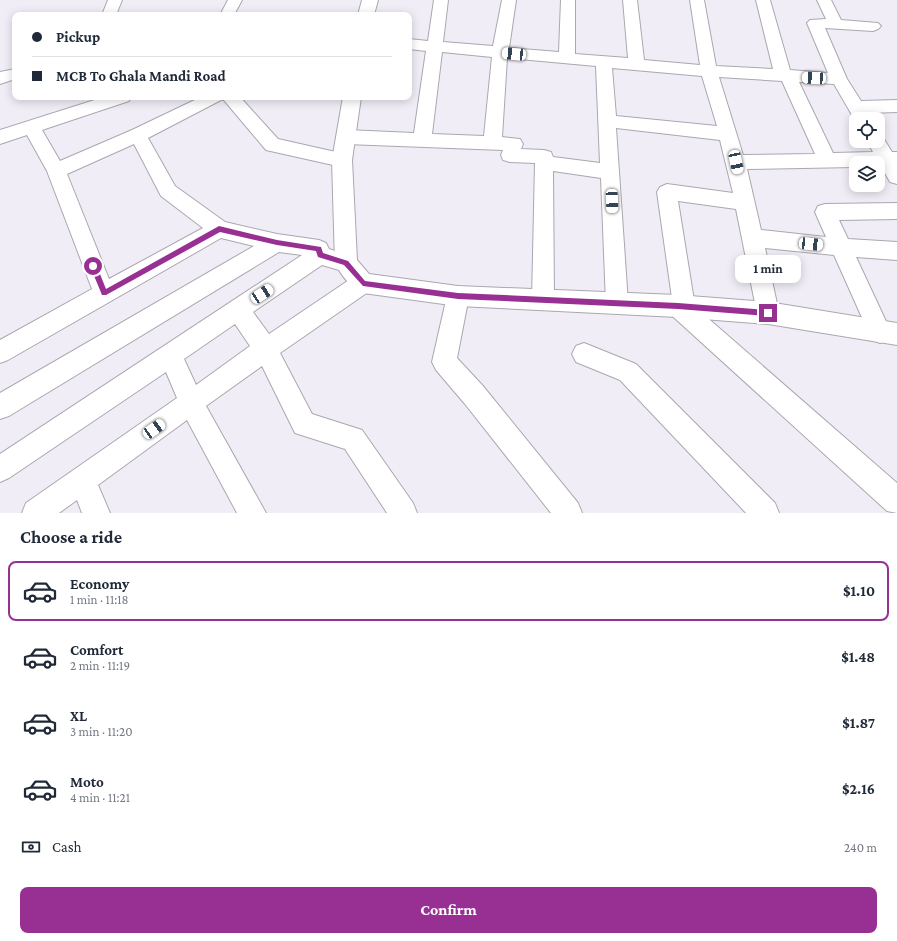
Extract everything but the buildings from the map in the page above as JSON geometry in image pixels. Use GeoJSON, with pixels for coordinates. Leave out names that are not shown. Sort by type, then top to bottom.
{"type":"FeatureCollection","features":[{"type":"Feature","properties":{"kind":"street"},"geometry":{"type":"LineString","coordinates":[[110,12],[115,0]]}},
{"type":"Feature","properties":{"kind":"street"},"geometry":{"type":"LineString","coordinates":[[229,12],[235,0]]}},
{"type":"Feature","properties":{"kind":"street"},"geometry":{"type":"LineString","coordinates":[[367,12],[370,0]]}},
{"type":"Feature","properties":{"kind":"street"},"geometry":{"type":"LineString","coordinates":[[422,141],[441,0]]}},
{"type":"Feature","properties":{"kind":"street"},"geometry":{"type":"LineString","coordinates":[[492,143],[500,52],[509,0]]}},
{"type":"Feature","properties":{"kind":"street"},"geometry":{"type":"LineString","coordinates":[[567,59],[568,0]]}},
{"type":"Feature","properties":{"kind":"street"},"geometry":{"type":"LineString","coordinates":[[630,0],[637,65]]}},
{"type":"Feature","properties":{"kind":"street"},"geometry":{"type":"LineString","coordinates":[[694,0],[709,71],[736,162],[768,313]]}},
{"type":"Feature","properties":{"kind":"street"},"geometry":{"type":"LineString","coordinates":[[763,0],[786,76],[827,160]]}},
{"type":"Feature","properties":{"kind":"street"},"geometry":{"type":"LineString","coordinates":[[824,0],[836,24]]}},
{"type":"Feature","properties":{"kind":"street"},"geometry":{"type":"LineString","coordinates":[[858,112],[839,80],[815,23],[873,26]]}},
{"type":"Feature","properties":{"kind":"street"},"geometry":{"type":"LineString","coordinates":[[412,44],[637,65],[839,80]]}},
{"type":"Feature","properties":{"kind":"street"},"geometry":{"type":"LineString","coordinates":[[604,62],[617,303]]}},
{"type":"Feature","properties":{"kind":"street"},"geometry":{"type":"LineString","coordinates":[[0,78],[12,75]]}},
{"type":"Feature","properties":{"kind":"street"},"geometry":{"type":"LineString","coordinates":[[0,137],[107,100]]}},
{"type":"Feature","properties":{"kind":"street"},"geometry":{"type":"LineString","coordinates":[[56,171],[138,135],[210,100]]}},
{"type":"Feature","properties":{"kind":"street"},"geometry":{"type":"LineString","coordinates":[[233,100],[272,145],[342,160]]}},
{"type":"Feature","properties":{"kind":"street"},"geometry":{"type":"LineString","coordinates":[[346,262],[342,160],[352,100]]}},
{"type":"Feature","properties":{"kind":"street"},"geometry":{"type":"LineString","coordinates":[[864,112],[897,106]]}},
{"type":"Feature","properties":{"kind":"street"},"geometry":{"type":"LineString","coordinates":[[608,121],[728,134]]}},
{"type":"Feature","properties":{"kind":"street"},"geometry":{"type":"LineString","coordinates":[[31,127],[56,171],[104,293]]}},
{"type":"Feature","properties":{"kind":"street"},"geometry":{"type":"LineString","coordinates":[[138,135],[168,191],[219,229],[277,243],[319,249],[320,255]]}},
{"type":"Feature","properties":{"kind":"street"},"geometry":{"type":"LineString","coordinates":[[346,137],[514,144],[510,155],[544,157],[543,300]]}},
{"type":"Feature","properties":{"kind":"street"},"geometry":{"type":"LineString","coordinates":[[882,148],[892,159],[897,176]]}},
{"type":"Feature","properties":{"kind":"street"},"geometry":{"type":"LineString","coordinates":[[736,162],[892,159]]}},
{"type":"Feature","properties":{"kind":"street"},"geometry":{"type":"LineString","coordinates":[[544,164],[611,172]]}},
{"type":"Feature","properties":{"kind":"street"},"geometry":{"type":"LineString","coordinates":[[744,202],[667,192],[681,306],[897,502]]}},
{"type":"Feature","properties":{"kind":"street"},"geometry":{"type":"LineString","coordinates":[[888,333],[841,247],[825,212],[897,211]]}},
{"type":"Feature","properties":{"kind":"street"},"geometry":{"type":"LineString","coordinates":[[0,352],[219,229]]}},
{"type":"Feature","properties":{"kind":"street"},"geometry":{"type":"LineString","coordinates":[[752,238],[897,251]]}},
{"type":"Feature","properties":{"kind":"street"},"geometry":{"type":"LineString","coordinates":[[0,407],[277,243]]}},
{"type":"Feature","properties":{"kind":"street"},"geometry":{"type":"LineString","coordinates":[[0,469],[320,255],[346,262],[363,283]]}},
{"type":"Feature","properties":{"kind":"street"},"geometry":{"type":"LineString","coordinates":[[36,513],[266,349],[363,283],[458,296],[681,306],[768,313],[888,333]]}},
{"type":"Feature","properties":{"kind":"street"},"geometry":{"type":"LineString","coordinates":[[458,296],[444,362],[474,395],[568,513]]}},
{"type":"Feature","properties":{"kind":"street"},"geometry":{"type":"LineString","coordinates":[[238,309],[266,349],[304,424],[354,439],[402,513]]}},
{"type":"Feature","properties":{"kind":"street"},"geometry":{"type":"LineString","coordinates":[[584,354],[628,372],[765,513]]}},
{"type":"Feature","properties":{"kind":"street"},"geometry":{"type":"LineString","coordinates":[[171,355],[191,403],[252,513]]}},
{"type":"Feature","properties":{"kind":"street"},"geometry":{"type":"LineString","coordinates":[[82,480],[96,513]]}},
{"type":"Feature","properties":{"kind":"route"},"geometry":{"type":"LineString","coordinates":[[93,266],[104,293],[219,229],[277,243],[319,249],[320,255],[346,262],[363,283],[458,296],[678,306],[768,313]]}}]}
